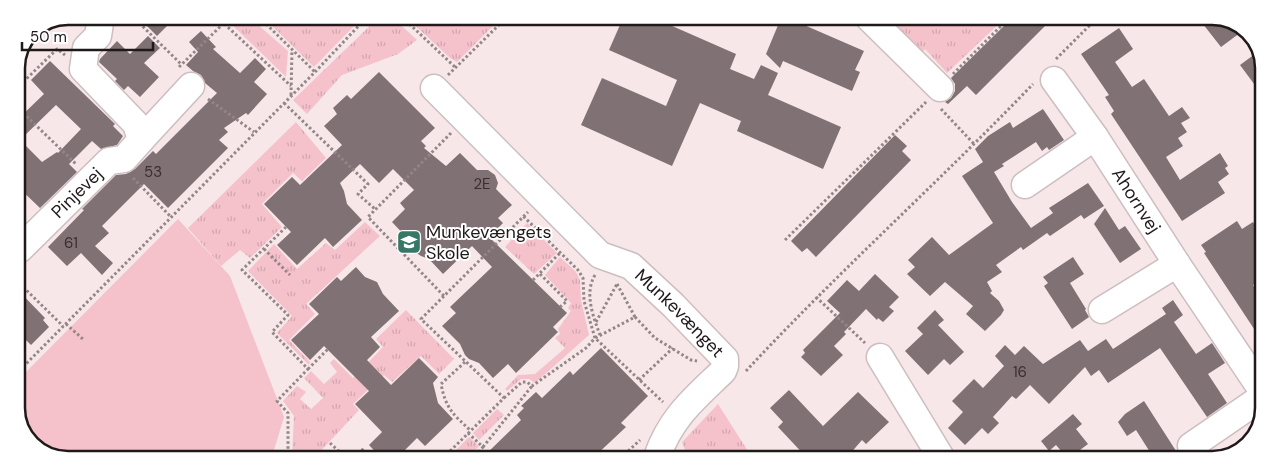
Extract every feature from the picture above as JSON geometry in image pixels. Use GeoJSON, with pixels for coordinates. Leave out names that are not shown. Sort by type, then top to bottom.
{"type":"FeatureCollection","features":[{"type":"Feature","properties":{"kind":"street"},"geometry":{"type":"LineString","coordinates":[[100,25],[98,36],[86,48],[83,69],[136,124],[141,140]]}},
{"type":"Feature","properties":{"kind":"street"},"geometry":{"type":"LineString","coordinates":[[875,25],[935,93]]}},
{"type":"Feature","properties":{"kind":"street","name":"Pinjevej"},"geometry":{"type":"LineString","coordinates":[[25,244],[109,161],[124,159],[141,140],[186,75]]}},
{"type":"Feature","properties":{"kind":"street","name":"Ahornvej"},"geometry":{"type":"LineString","coordinates":[[1047,75],[1095,137],[1255,380]]}},
{"type":"Feature","properties":{"kind":"street","name":"Munkevænget"},"geometry":{"type":"LineString","coordinates":[[434,88],[600,255],[631,266],[673,305],[735,368]]}},
{"type":"Feature","properties":{"kind":"street"},"geometry":{"type":"LineString","coordinates":[[1025,186],[1095,137]]}},
{"type":"Feature","properties":{"kind":"street"},"geometry":{"type":"LineString","coordinates":[[1102,310],[1177,264]]}},
{"type":"Feature","properties":{"kind":"street"},"geometry":{"type":"LineString","coordinates":[[880,357],[937,451]]}},
{"type":"Feature","properties":{"kind":"street","name":"Munkevænget"},"geometry":{"type":"LineString","coordinates":[[656,451],[678,416],[723,371],[735,368]]}},
{"type":"Feature","properties":{"kind":"street"},"geometry":{"type":"LineString","coordinates":[[1191,446],[1255,402]]}},
{"type":"Feature","properties":{"kind":"path"},"geometry":{"type":"LineString","coordinates":[[140,25],[186,75],[254,132]]}},
{"type":"Feature","properties":{"kind":"path"},"geometry":{"type":"LineString","coordinates":[[186,75],[223,25]]}},
{"type":"Feature","properties":{"kind":"path"},"geometry":{"type":"LineString","coordinates":[[226,25],[291,86]]}},
{"type":"Feature","properties":{"kind":"path"},"geometry":{"type":"LineString","coordinates":[[267,25],[315,72]]}},
{"type":"Feature","properties":{"kind":"path"},"geometry":{"type":"LineString","coordinates":[[25,365],[315,72],[359,25]]}},
{"type":"Feature","properties":{"kind":"path"},"geometry":{"type":"LineString","coordinates":[[410,25],[456,68],[498,25]]}},
{"type":"Feature","properties":{"kind":"path"},"geometry":{"type":"LineString","coordinates":[[785,240],[935,93],[1001,25]]}},
{"type":"Feature","properties":{"kind":"path"},"geometry":{"type":"LineString","coordinates":[[612,279],[617,284],[635,316],[655,338],[691,360],[735,368],[816,297],[1047,75],[1091,25]]}},
{"type":"Feature","properties":{"kind":"path"},"geometry":{"type":"LineString","coordinates":[[25,80],[57,49],[83,69]]}},
{"type":"Feature","properties":{"kind":"path"},"geometry":{"type":"LineString","coordinates":[[291,95],[292,49]]}},
{"type":"Feature","properties":{"kind":"path"},"geometry":{"type":"LineString","coordinates":[[935,93],[974,145]]}},
{"type":"Feature","properties":{"kind":"path"},"geometry":{"type":"LineString","coordinates":[[284,103],[368,184],[358,194],[376,210]]}},
{"type":"Feature","properties":{"kind":"path"},"geometry":{"type":"LineString","coordinates":[[25,115],[92,179]]}},
{"type":"Feature","properties":{"kind":"path"},"geometry":{"type":"LineString","coordinates":[[444,296],[368,217],[465,119]]}},
{"type":"Feature","properties":{"kind":"path"},"geometry":{"type":"LineString","coordinates":[[116,160],[171,217]]}},
{"type":"Feature","properties":{"kind":"path"},"geometry":{"type":"LineString","coordinates":[[504,398],[421,320],[543,197]]}},
{"type":"Feature","properties":{"kind":"path"},"geometry":{"type":"LineString","coordinates":[[524,216],[578,270],[583,278],[584,301],[594,338],[678,416]]}},
{"type":"Feature","properties":{"kind":"path"},"geometry":{"type":"LineString","coordinates":[[286,227],[242,270],[288,315],[272,332],[308,369]]}},
{"type":"Feature","properties":{"kind":"path"},"geometry":{"type":"LineString","coordinates":[[264,249],[290,275]]}},
{"type":"Feature","properties":{"kind":"path"},"geometry":{"type":"LineString","coordinates":[[533,280],[560,252]]}},
{"type":"Feature","properties":{"kind":"path"},"geometry":{"type":"LineString","coordinates":[[600,335],[589,294],[592,279],[597,272],[602,273]]}},
{"type":"Feature","properties":{"kind":"path"},"geometry":{"type":"LineString","coordinates":[[540,274],[567,301],[560,307]]}},
{"type":"Feature","properties":{"kind":"path"},"geometry":{"type":"LineString","coordinates":[[596,323],[617,284]]}},
{"type":"Feature","properties":{"kind":"path"},"geometry":{"type":"LineString","coordinates":[[25,288],[64,325],[84,340]]}},
{"type":"Feature","properties":{"kind":"path"},"geometry":{"type":"LineString","coordinates":[[816,297],[880,357]]}},
{"type":"Feature","properties":{"kind":"path"},"geometry":{"type":"LineString","coordinates":[[479,451],[532,386],[586,348],[594,338],[635,316]]}},
{"type":"Feature","properties":{"kind":"path"},"geometry":{"type":"LineString","coordinates":[[639,380],[673,348]]}},
{"type":"Feature","properties":{"kind":"path"},"geometry":{"type":"LineString","coordinates":[[288,451],[288,413],[277,401],[328,349]]}},
{"type":"Feature","properties":{"kind":"path"},"geometry":{"type":"LineString","coordinates":[[465,362],[441,384],[444,400],[452,413],[483,447]]}},
{"type":"Feature","properties":{"kind":"path"},"geometry":{"type":"LineString","coordinates":[[450,451],[522,382],[527,382],[532,386]]}},
{"type":"Feature","properties":{"kind":"path"},"geometry":{"type":"LineString","coordinates":[[330,443],[339,451]]}},
{"type":"Feature","properties":{"kind":"path"},"geometry":{"type":"LineString","coordinates":[[361,451],[364,448]]}},
{"type":"Feature","properties":{"kind":"green space"},"geometry":{"type":"Polygon","coordinates":[[[232,25],[258,25],[288,51],[286,77],[232,25]]]}},
{"type":"Feature","properties":{"kind":"green space"},"geometry":{"type":"Polygon","coordinates":[[[271,25],[355,25],[314,67],[271,25]]]}},
{"type":"Feature","properties":{"kind":"green space"},"geometry":{"type":"Polygon","coordinates":[[[371,25],[401,25],[417,40],[398,54],[342,75],[307,114],[293,100],[371,25]]]}},
{"type":"Feature","properties":{"kind":"green space"},"geometry":{"type":"Polygon","coordinates":[[[415,25],[494,25],[457,62],[450,58],[415,25]]]}},
{"type":"Feature","properties":{"kind":"green space"},"geometry":{"type":"Polygon","coordinates":[[[881,25],[998,25],[947,73],[925,49],[917,59],[881,25]]]}},
{"type":"Feature","properties":{"kind":"green space"},"geometry":{"type":"Polygon","coordinates":[[[296,122],[326,158],[302,181],[293,173],[262,204],[282,227],[250,258],[240,250],[221,266],[188,228],[296,122]]]}},
{"type":"Feature","properties":{"kind":"green space"},"geometry":{"type":"Polygon","coordinates":[[[178,219],[230,276],[284,417],[275,451],[62,451],[42,442],[28,425],[25,411],[25,373],[178,219]]]}},
{"type":"Feature","properties":{"kind":"green space"},"geometry":{"type":"Polygon","coordinates":[[[365,222],[380,236],[306,304],[315,314],[289,340],[310,362],[309,365],[277,333],[292,316],[248,271],[274,244],[297,269],[326,243],[335,250],[365,222]]]}},
{"type":"Feature","properties":{"kind":"green space"},"geometry":{"type":"Polygon","coordinates":[[[527,223],[557,253],[534,274],[505,247],[527,223]]]}},
{"type":"Feature","properties":{"kind":"green space"},"geometry":{"type":"Polygon","coordinates":[[[560,257],[576,272],[580,280],[581,300],[589,335],[535,383],[529,379],[521,379],[507,391],[505,389],[518,375],[535,374],[565,348],[555,338],[560,334],[558,329],[571,311],[568,308],[571,303],[545,275],[560,257]]]}},
{"type":"Feature","properties":{"kind":"green space"},"geometry":{"type":"Polygon","coordinates":[[[406,310],[454,359],[439,374],[421,356],[392,382],[384,375],[353,404],[359,410],[321,451],[292,451],[294,416],[283,401],[297,386],[306,392],[300,399],[311,409],[323,398],[304,378],[311,371],[324,384],[337,372],[330,363],[334,359],[353,378],[383,347],[376,339],[406,310]]]}},
{"type":"Feature","properties":{"kind":"green space"},"geometry":{"type":"Polygon","coordinates":[[[718,404],[748,451],[685,451],[682,442],[718,404]]]}},
{"type":"Feature","properties":{"kind":"green space"},"geometry":{"type":"Polygon","coordinates":[[[497,409],[504,415],[479,440],[473,433],[497,409]]]}},
{"type":"Feature","properties":{"kind":"green space"},"geometry":{"type":"Polygon","coordinates":[[[469,437],[479,446],[475,451],[455,451],[469,437]]]}},
{"type":"Feature","properties":{"kind":"building"},"geometry":{"type":"Polygon","coordinates":[[[146,25],[168,25],[157,36],[146,25]]]}},
{"type":"Feature","properties":{"kind":"building"},"geometry":{"type":"Polygon","coordinates":[[[620,25],[670,25],[736,54],[730,69],[754,79],[761,65],[778,73],[768,95],[841,127],[823,169],[737,131],[741,121],[700,103],[672,166],[581,125],[602,78],[666,106],[677,80],[609,50],[620,25]]]}},
{"type":"Feature","properties":{"kind":"building"},"geometry":{"type":"Polygon","coordinates":[[[778,25],[804,25],[864,51],[855,70],[860,72],[852,91],[783,61],[780,68],[766,54],[778,25]]]}},
{"type":"Feature","properties":{"kind":"building"},"geometry":{"type":"Polygon","coordinates":[[[1005,25],[1046,25],[976,95],[967,86],[948,104],[945,102],[951,98],[955,91],[955,84],[951,78],[1005,25]]]}},
{"type":"Feature","properties":{"kind":"building"},"geometry":{"type":"Polygon","coordinates":[[[1204,25],[1226,27],[1238,34],[1221,47],[1204,25]]]}},
{"type":"Feature","properties":{"kind":"building"},"geometry":{"type":"Polygon","coordinates":[[[1119,28],[1133,49],[1115,62],[1132,87],[1144,79],[1169,116],[1182,107],[1190,118],[1181,123],[1187,132],[1178,138],[1183,146],[1166,157],[1180,180],[1220,153],[1228,166],[1225,168],[1229,174],[1218,182],[1225,193],[1182,221],[1111,114],[1114,111],[1105,97],[1109,95],[1081,54],[1119,28]]]}},
{"type":"Feature","properties":{"kind":"building"},"geometry":{"type":"Polygon","coordinates":[[[201,31],[216,47],[213,49],[240,73],[255,58],[266,69],[254,82],[267,94],[248,115],[246,113],[224,128],[228,132],[219,140],[228,148],[168,208],[144,184],[102,226],[109,233],[95,246],[113,263],[102,275],[81,253],[67,266],[48,247],[116,175],[126,174],[135,169],[153,151],[156,154],[217,93],[205,83],[201,75],[186,65],[198,52],[189,42],[201,31]]]}},
{"type":"Feature","properties":{"kind":"building"},"geometry":{"type":"Polygon","coordinates":[[[148,36],[160,48],[144,63],[159,77],[140,97],[128,86],[124,90],[115,81],[117,79],[99,62],[117,41],[130,54],[148,36]]]}},
{"type":"Feature","properties":{"kind":"building"},"geometry":{"type":"Polygon","coordinates":[[[1253,55],[1255,85],[1240,65],[1253,55]]]}},
{"type":"Feature","properties":{"kind":"building"},"geometry":{"type":"Polygon","coordinates":[[[50,61],[115,124],[113,126],[123,136],[117,145],[101,149],[92,141],[69,164],[77,172],[40,208],[25,194],[25,145],[42,162],[58,153],[81,129],[56,105],[25,135],[25,112],[44,94],[31,80],[50,61]]]}},
{"type":"Feature","properties":{"kind":"building"},"geometry":{"type":"Polygon","coordinates":[[[379,72],[435,128],[421,141],[426,146],[424,148],[446,166],[460,153],[477,170],[488,170],[495,175],[498,183],[496,189],[512,205],[498,218],[503,223],[489,237],[567,313],[553,327],[558,332],[516,373],[508,364],[493,378],[479,363],[465,355],[460,344],[442,326],[456,313],[450,307],[492,267],[472,246],[443,274],[429,259],[415,252],[410,241],[392,222],[405,209],[400,203],[414,190],[393,169],[379,183],[360,164],[340,183],[347,204],[362,220],[333,247],[325,238],[297,265],[277,245],[291,232],[264,204],[292,177],[300,185],[342,145],[324,126],[337,114],[333,108],[347,95],[351,99],[379,72]]]}},
{"type":"Feature","properties":{"kind":"building"},"geometry":{"type":"Polygon","coordinates":[[[1043,109],[1064,140],[1049,150],[1047,147],[1042,151],[1036,142],[1002,164],[1004,166],[994,172],[1012,202],[1031,228],[1053,213],[1049,208],[1088,183],[1104,206],[1084,219],[1081,215],[1050,236],[1047,233],[1023,250],[1021,247],[996,265],[1002,272],[987,282],[992,291],[990,293],[999,301],[1004,310],[985,331],[966,314],[973,306],[945,282],[930,296],[907,274],[915,267],[908,260],[932,237],[949,255],[993,223],[962,176],[983,162],[975,149],[988,136],[1010,122],[1013,128],[1043,109]]]}},
{"type":"Feature","properties":{"kind":"building"},"geometry":{"type":"Polygon","coordinates":[[[895,135],[907,146],[902,151],[911,160],[816,257],[807,248],[802,252],[791,241],[895,135]]]}},
{"type":"Feature","properties":{"kind":"building"},"geometry":{"type":"Polygon","coordinates":[[[1105,208],[1119,230],[1125,226],[1141,249],[1120,263],[1094,224],[1105,208]]]}},
{"type":"Feature","properties":{"kind":"building"},"geometry":{"type":"Polygon","coordinates":[[[1237,221],[1242,229],[1253,222],[1255,225],[1255,284],[1253,285],[1255,288],[1255,330],[1204,253],[1206,252],[1201,245],[1237,221]]]}},
{"type":"Feature","properties":{"kind":"building"},"geometry":{"type":"Polygon","coordinates":[[[1073,257],[1084,274],[1070,283],[1089,317],[1072,329],[1044,286],[1048,283],[1043,277],[1073,257]]]}},
{"type":"Feature","properties":{"kind":"building"},"geometry":{"type":"Polygon","coordinates":[[[356,267],[365,277],[377,282],[383,294],[399,311],[371,337],[380,347],[367,360],[391,385],[419,358],[438,377],[433,383],[438,403],[453,419],[425,446],[417,438],[404,451],[375,451],[369,445],[382,432],[355,404],[369,391],[324,346],[310,360],[291,340],[319,314],[309,304],[337,277],[341,281],[356,267]]]}},
{"type":"Feature","properties":{"kind":"building"},"geometry":{"type":"Polygon","coordinates":[[[875,274],[899,297],[889,307],[894,311],[883,322],[878,318],[877,320],[866,309],[844,332],[846,334],[834,346],[843,355],[821,376],[801,357],[805,353],[803,350],[840,313],[827,301],[847,280],[859,291],[875,274]]]}},
{"type":"Feature","properties":{"kind":"building"},"geometry":{"type":"Polygon","coordinates":[[[25,297],[45,318],[43,320],[49,327],[31,345],[25,339],[25,297]]]}},
{"type":"Feature","properties":{"kind":"building"},"geometry":{"type":"Polygon","coordinates":[[[1173,300],[1183,315],[1174,322],[1196,354],[1212,343],[1225,363],[1208,374],[1227,403],[1207,417],[1160,348],[1108,383],[1099,370],[1091,376],[1085,367],[1049,404],[1030,385],[1016,399],[1012,396],[993,417],[999,423],[988,434],[982,428],[965,445],[948,428],[963,412],[952,401],[974,379],[983,388],[1004,366],[995,356],[1005,345],[1015,355],[1024,346],[1043,364],[1080,340],[1088,351],[1106,339],[1113,349],[1166,314],[1162,308],[1173,300]]]}},
{"type":"Feature","properties":{"kind":"building"},"geometry":{"type":"Polygon","coordinates":[[[935,310],[944,320],[938,325],[964,352],[950,365],[944,359],[928,375],[905,351],[923,334],[917,328],[935,310]]]}},
{"type":"Feature","properties":{"kind":"building"},"geometry":{"type":"Polygon","coordinates":[[[601,348],[648,396],[621,423],[626,427],[600,451],[489,451],[521,420],[517,415],[524,408],[521,406],[536,392],[542,398],[570,371],[573,375],[601,348]]]}},
{"type":"Feature","properties":{"kind":"building"},"geometry":{"type":"Polygon","coordinates":[[[789,390],[823,426],[858,392],[889,422],[866,444],[862,440],[852,451],[800,451],[778,427],[783,422],[770,408],[789,390]]]}},
{"type":"Feature","properties":{"kind":"building"},"geometry":{"type":"Polygon","coordinates":[[[1144,401],[1176,451],[1149,451],[1136,430],[1127,436],[1118,422],[1125,414],[1144,401]]]}},
{"type":"Feature","properties":{"kind":"building"},"geometry":{"type":"Polygon","coordinates":[[[1073,414],[1082,424],[1076,429],[1088,444],[1079,451],[1061,451],[1056,445],[1049,451],[1041,441],[1073,414]]]}},
{"type":"Feature","properties":{"kind":"place","name":"Munkevængets Skole"},"geometry":{"type":"Point","coordinates":[409,242]}}]}
